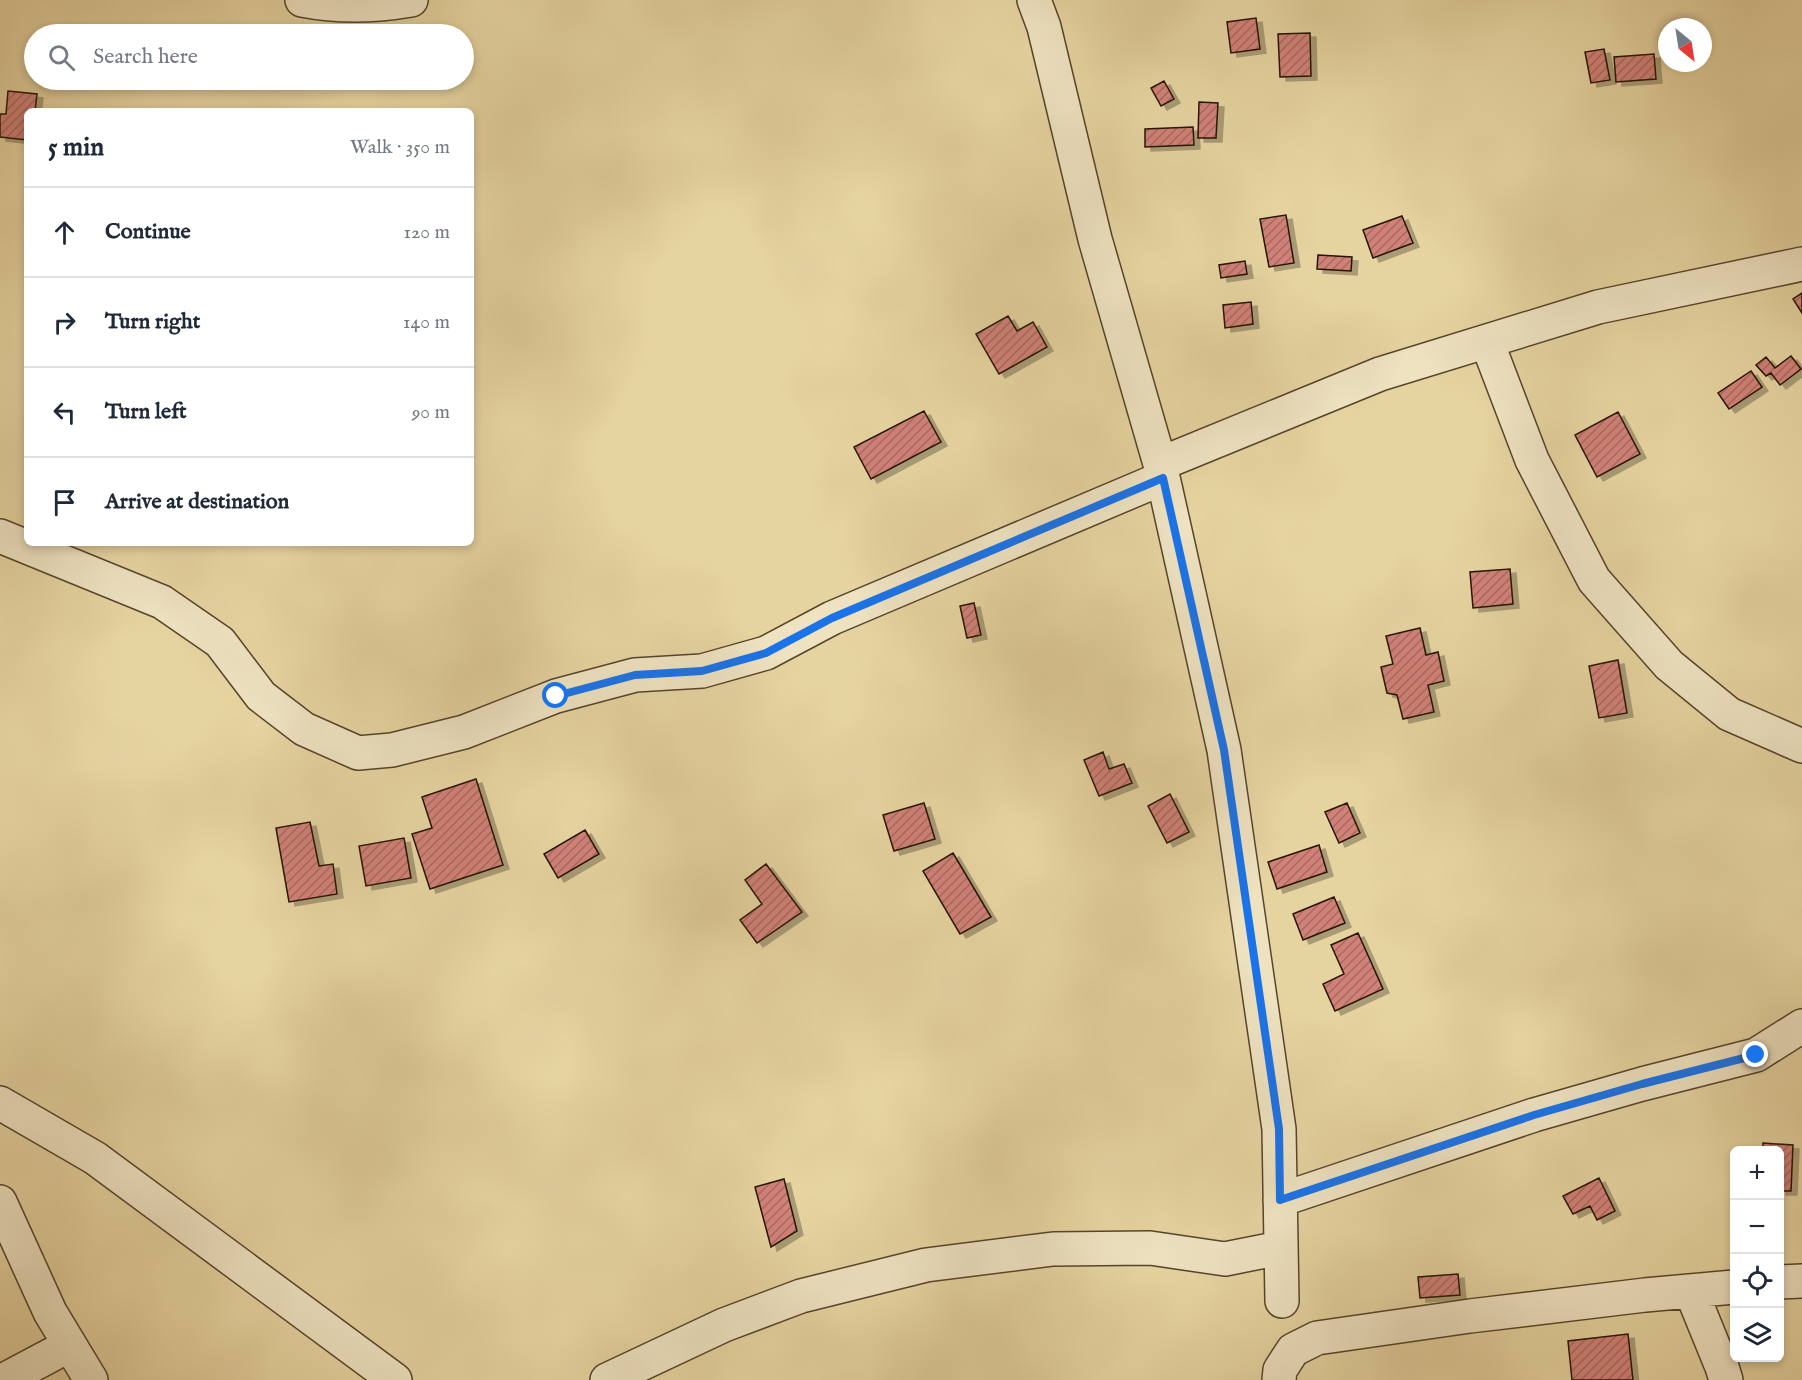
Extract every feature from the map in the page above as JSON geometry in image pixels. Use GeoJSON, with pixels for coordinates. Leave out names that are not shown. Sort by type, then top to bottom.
{"type":"FeatureCollection","features":[{"type":"Feature","properties":{"kind":"street"},"geometry":{"type":"LineString","coordinates":[[302,0],[322,4],[387,4],[411,0]]}},
{"type":"Feature","properties":{"kind":"street"},"geometry":{"type":"LineString","coordinates":[[1034,0],[1044,27],[1095,239],[1161,471],[1224,750],[1279,1129],[1282,1302]]}},
{"type":"Feature","properties":{"kind":"street"},"geometry":{"type":"LineString","coordinates":[[25,546],[162,602],[220,642],[261,696],[303,729],[358,753],[393,750],[464,732],[556,696],[635,675],[702,671],[766,653],[832,618],[1380,374],[1598,307],[1802,264]]}},
{"type":"Feature","properties":{"kind":"street"},"geometry":{"type":"LineString","coordinates":[[1487,342],[1532,460],[1594,580],[1669,665],[1729,714],[1802,746]]}},
{"type":"Feature","properties":{"kind":"street"},"geometry":{"type":"LineString","coordinates":[[0,536],[24,546]]}},
{"type":"Feature","properties":{"kind":"street"},"geometry":{"type":"LineString","coordinates":[[1280,1200],[1534,1115],[1756,1055],[1802,1026]]}},
{"type":"Feature","properties":{"kind":"street"},"geometry":{"type":"LineString","coordinates":[[0,1103],[95,1158],[395,1380]]}},
{"type":"Feature","properties":{"kind":"street"},"geometry":{"type":"LineString","coordinates":[[0,1202],[50,1312],[90,1380]]}},
{"type":"Feature","properties":{"kind":"street"},"geometry":{"type":"LineString","coordinates":[[607,1380],[724,1325],[801,1296],[927,1265],[1053,1249],[1150,1248],[1225,1259],[1280,1248]]}},
{"type":"Feature","properties":{"kind":"street"},"geometry":{"type":"LineString","coordinates":[[1784,1282],[1802,1281]]}},
{"type":"Feature","properties":{"kind":"street"},"geometry":{"type":"LineString","coordinates":[[1279,1380],[1280,1370],[1293,1350],[1317,1338],[1470,1316],[1730,1287]]}},
{"type":"Feature","properties":{"kind":"street"},"geometry":{"type":"LineString","coordinates":[[1691,1291],[1722,1367],[1725,1380]]}},
{"type":"Feature","properties":{"kind":"street"},"geometry":{"type":"LineString","coordinates":[[4,1380],[70,1345]]}},
{"type":"Feature","properties":{"kind":"building"},"geometry":{"type":"Polygon","coordinates":[[[1256,18],[1260,49],[1231,53],[1227,22],[1256,18]]]}},
{"type":"Feature","properties":{"kind":"building"},"geometry":{"type":"Polygon","coordinates":[[[1310,33],[1311,76],[1280,77],[1278,34],[1310,33]]]}},
{"type":"Feature","properties":{"kind":"building"},"geometry":{"type":"Polygon","coordinates":[[[1604,49],[1610,80],[1591,83],[1585,52],[1604,49]]]}},
{"type":"Feature","properties":{"kind":"building"},"geometry":{"type":"Polygon","coordinates":[[[1654,54],[1656,79],[1616,82],[1614,57],[1654,54]]]}},
{"type":"Feature","properties":{"kind":"building"},"geometry":{"type":"Polygon","coordinates":[[[1164,81],[1174,99],[1161,106],[1151,88],[1164,81]]]}},
{"type":"Feature","properties":{"kind":"building"},"geometry":{"type":"Polygon","coordinates":[[[8,91],[37,94],[35,108],[24,108],[24,140],[0,137],[0,114],[6,114],[8,91]]]}},
{"type":"Feature","properties":{"kind":"building"},"geometry":{"type":"Polygon","coordinates":[[[1199,102],[1218,103],[1216,138],[1198,138],[1199,102]]]}},
{"type":"Feature","properties":{"kind":"building"},"geometry":{"type":"Polygon","coordinates":[[[1193,127],[1194,145],[1145,147],[1145,129],[1193,127]]]}},
{"type":"Feature","properties":{"kind":"building"},"geometry":{"type":"Polygon","coordinates":[[[1286,215],[1294,263],[1269,267],[1260,219],[1286,215]]]}},
{"type":"Feature","properties":{"kind":"building"},"geometry":{"type":"Polygon","coordinates":[[[1402,216],[1413,243],[1373,258],[1363,230],[1402,216]]]}},
{"type":"Feature","properties":{"kind":"building"},"geometry":{"type":"Polygon","coordinates":[[[1318,255],[1352,257],[1351,271],[1317,269],[1318,255]]]}},
{"type":"Feature","properties":{"kind":"building"},"geometry":{"type":"Polygon","coordinates":[[[1245,261],[1247,274],[1221,278],[1219,265],[1245,261]]]}},
{"type":"Feature","properties":{"kind":"building"},"geometry":{"type":"Polygon","coordinates":[[[1802,293],[1802,313],[1793,299],[1802,293]]]}},
{"type":"Feature","properties":{"kind":"building"},"geometry":{"type":"Polygon","coordinates":[[[1251,302],[1253,324],[1225,328],[1223,305],[1251,302]]]}},
{"type":"Feature","properties":{"kind":"building"},"geometry":{"type":"Polygon","coordinates":[[[1008,316],[1017,331],[1033,322],[1047,347],[999,374],[976,334],[1008,316]]]}},
{"type":"Feature","properties":{"kind":"building"},"geometry":{"type":"Polygon","coordinates":[[[1791,356],[1801,369],[1780,385],[1771,373],[1766,376],[1756,365],[1766,357],[1775,368],[1791,356]]]}},
{"type":"Feature","properties":{"kind":"building"},"geometry":{"type":"Polygon","coordinates":[[[1751,371],[1762,387],[1729,409],[1718,393],[1751,371]]]}},
{"type":"Feature","properties":{"kind":"building"},"geometry":{"type":"Polygon","coordinates":[[[924,411],[941,442],[871,479],[854,447],[924,411]]]}},
{"type":"Feature","properties":{"kind":"building"},"geometry":{"type":"Polygon","coordinates":[[[1618,412],[1640,454],[1597,477],[1575,435],[1618,412]]]}},
{"type":"Feature","properties":{"kind":"building"},"geometry":{"type":"Polygon","coordinates":[[[1510,569],[1513,604],[1473,608],[1470,572],[1510,569]]]}},
{"type":"Feature","properties":{"kind":"building"},"geometry":{"type":"Polygon","coordinates":[[[974,603],[981,635],[967,638],[960,606],[974,603]]]}},
{"type":"Feature","properties":{"kind":"building"},"geometry":{"type":"Polygon","coordinates":[[[1420,628],[1426,655],[1438,652],[1444,681],[1428,685],[1434,712],[1403,719],[1397,695],[1387,693],[1381,667],[1393,664],[1386,636],[1420,628]]]}},
{"type":"Feature","properties":{"kind":"building"},"geometry":{"type":"Polygon","coordinates":[[[1618,660],[1627,713],[1599,718],[1589,666],[1618,660]]]}},
{"type":"Feature","properties":{"kind":"building"},"geometry":{"type":"Polygon","coordinates":[[[1103,752],[1109,769],[1124,764],[1132,783],[1099,796],[1084,760],[1103,752]]]}},
{"type":"Feature","properties":{"kind":"building"},"geometry":{"type":"Polygon","coordinates":[[[476,779],[503,865],[430,889],[412,834],[432,828],[422,797],[476,779]]]}},
{"type":"Feature","properties":{"kind":"building"},"geometry":{"type":"Polygon","coordinates":[[[1170,794],[1189,832],[1167,843],[1148,806],[1170,794]]]}},
{"type":"Feature","properties":{"kind":"building"},"geometry":{"type":"Polygon","coordinates":[[[924,803],[935,839],[894,851],[883,815],[924,803]]]}},
{"type":"Feature","properties":{"kind":"building"},"geometry":{"type":"Polygon","coordinates":[[[1347,803],[1360,833],[1339,843],[1325,812],[1347,803]]]}},
{"type":"Feature","properties":{"kind":"building"},"geometry":{"type":"Polygon","coordinates":[[[310,822],[319,866],[333,864],[337,894],[289,902],[276,828],[310,822]]]}},
{"type":"Feature","properties":{"kind":"building"},"geometry":{"type":"Polygon","coordinates":[[[585,830],[599,854],[558,878],[544,854],[585,830]]]}},
{"type":"Feature","properties":{"kind":"building"},"geometry":{"type":"Polygon","coordinates":[[[404,838],[411,878],[366,886],[359,846],[404,838]]]}},
{"type":"Feature","properties":{"kind":"building"},"geometry":{"type":"Polygon","coordinates":[[[1319,845],[1327,872],[1277,889],[1268,862],[1319,845]]]}},
{"type":"Feature","properties":{"kind":"building"},"geometry":{"type":"Polygon","coordinates":[[[953,853],[991,917],[960,934],[923,871],[953,853]]]}},
{"type":"Feature","properties":{"kind":"building"},"geometry":{"type":"Polygon","coordinates":[[[766,864],[802,912],[757,943],[740,920],[762,904],[745,880],[766,864]]]}},
{"type":"Feature","properties":{"kind":"building"},"geometry":{"type":"Polygon","coordinates":[[[1334,897],[1345,923],[1303,940],[1293,914],[1334,897]]]}},
{"type":"Feature","properties":{"kind":"building"},"geometry":{"type":"Polygon","coordinates":[[[1358,933],[1383,989],[1335,1011],[1323,984],[1344,974],[1331,945],[1358,933]]]}},
{"type":"Feature","properties":{"kind":"building"},"geometry":{"type":"Polygon","coordinates":[[[1763,1143],[1793,1145],[1791,1191],[1784,1191],[1784,1146],[1763,1146],[1763,1143]]]}},
{"type":"Feature","properties":{"kind":"building"},"geometry":{"type":"Polygon","coordinates":[[[1599,1178],[1615,1211],[1597,1220],[1590,1206],[1573,1214],[1563,1196],[1599,1178]]]}},
{"type":"Feature","properties":{"kind":"building"},"geometry":{"type":"Polygon","coordinates":[[[784,1179],[797,1231],[771,1247],[755,1187],[784,1179]]]}},
{"type":"Feature","properties":{"kind":"building"},"geometry":{"type":"Polygon","coordinates":[[[1458,1274],[1460,1295],[1420,1298],[1418,1277],[1458,1274]]]}},
{"type":"Feature","properties":{"kind":"building"},"geometry":{"type":"Polygon","coordinates":[[[1628,1334],[1633,1380],[1572,1380],[1568,1341],[1628,1334]]]}},
{"type":"Feature","properties":{"kind":"route"},"geometry":{"type":"LineString","coordinates":[[556,696],[635,675],[702,671],[766,653],[832,618],[1163,478],[1224,750],[1279,1129],[1280,1200],[1534,1115],[1756,1055]]}}]}
